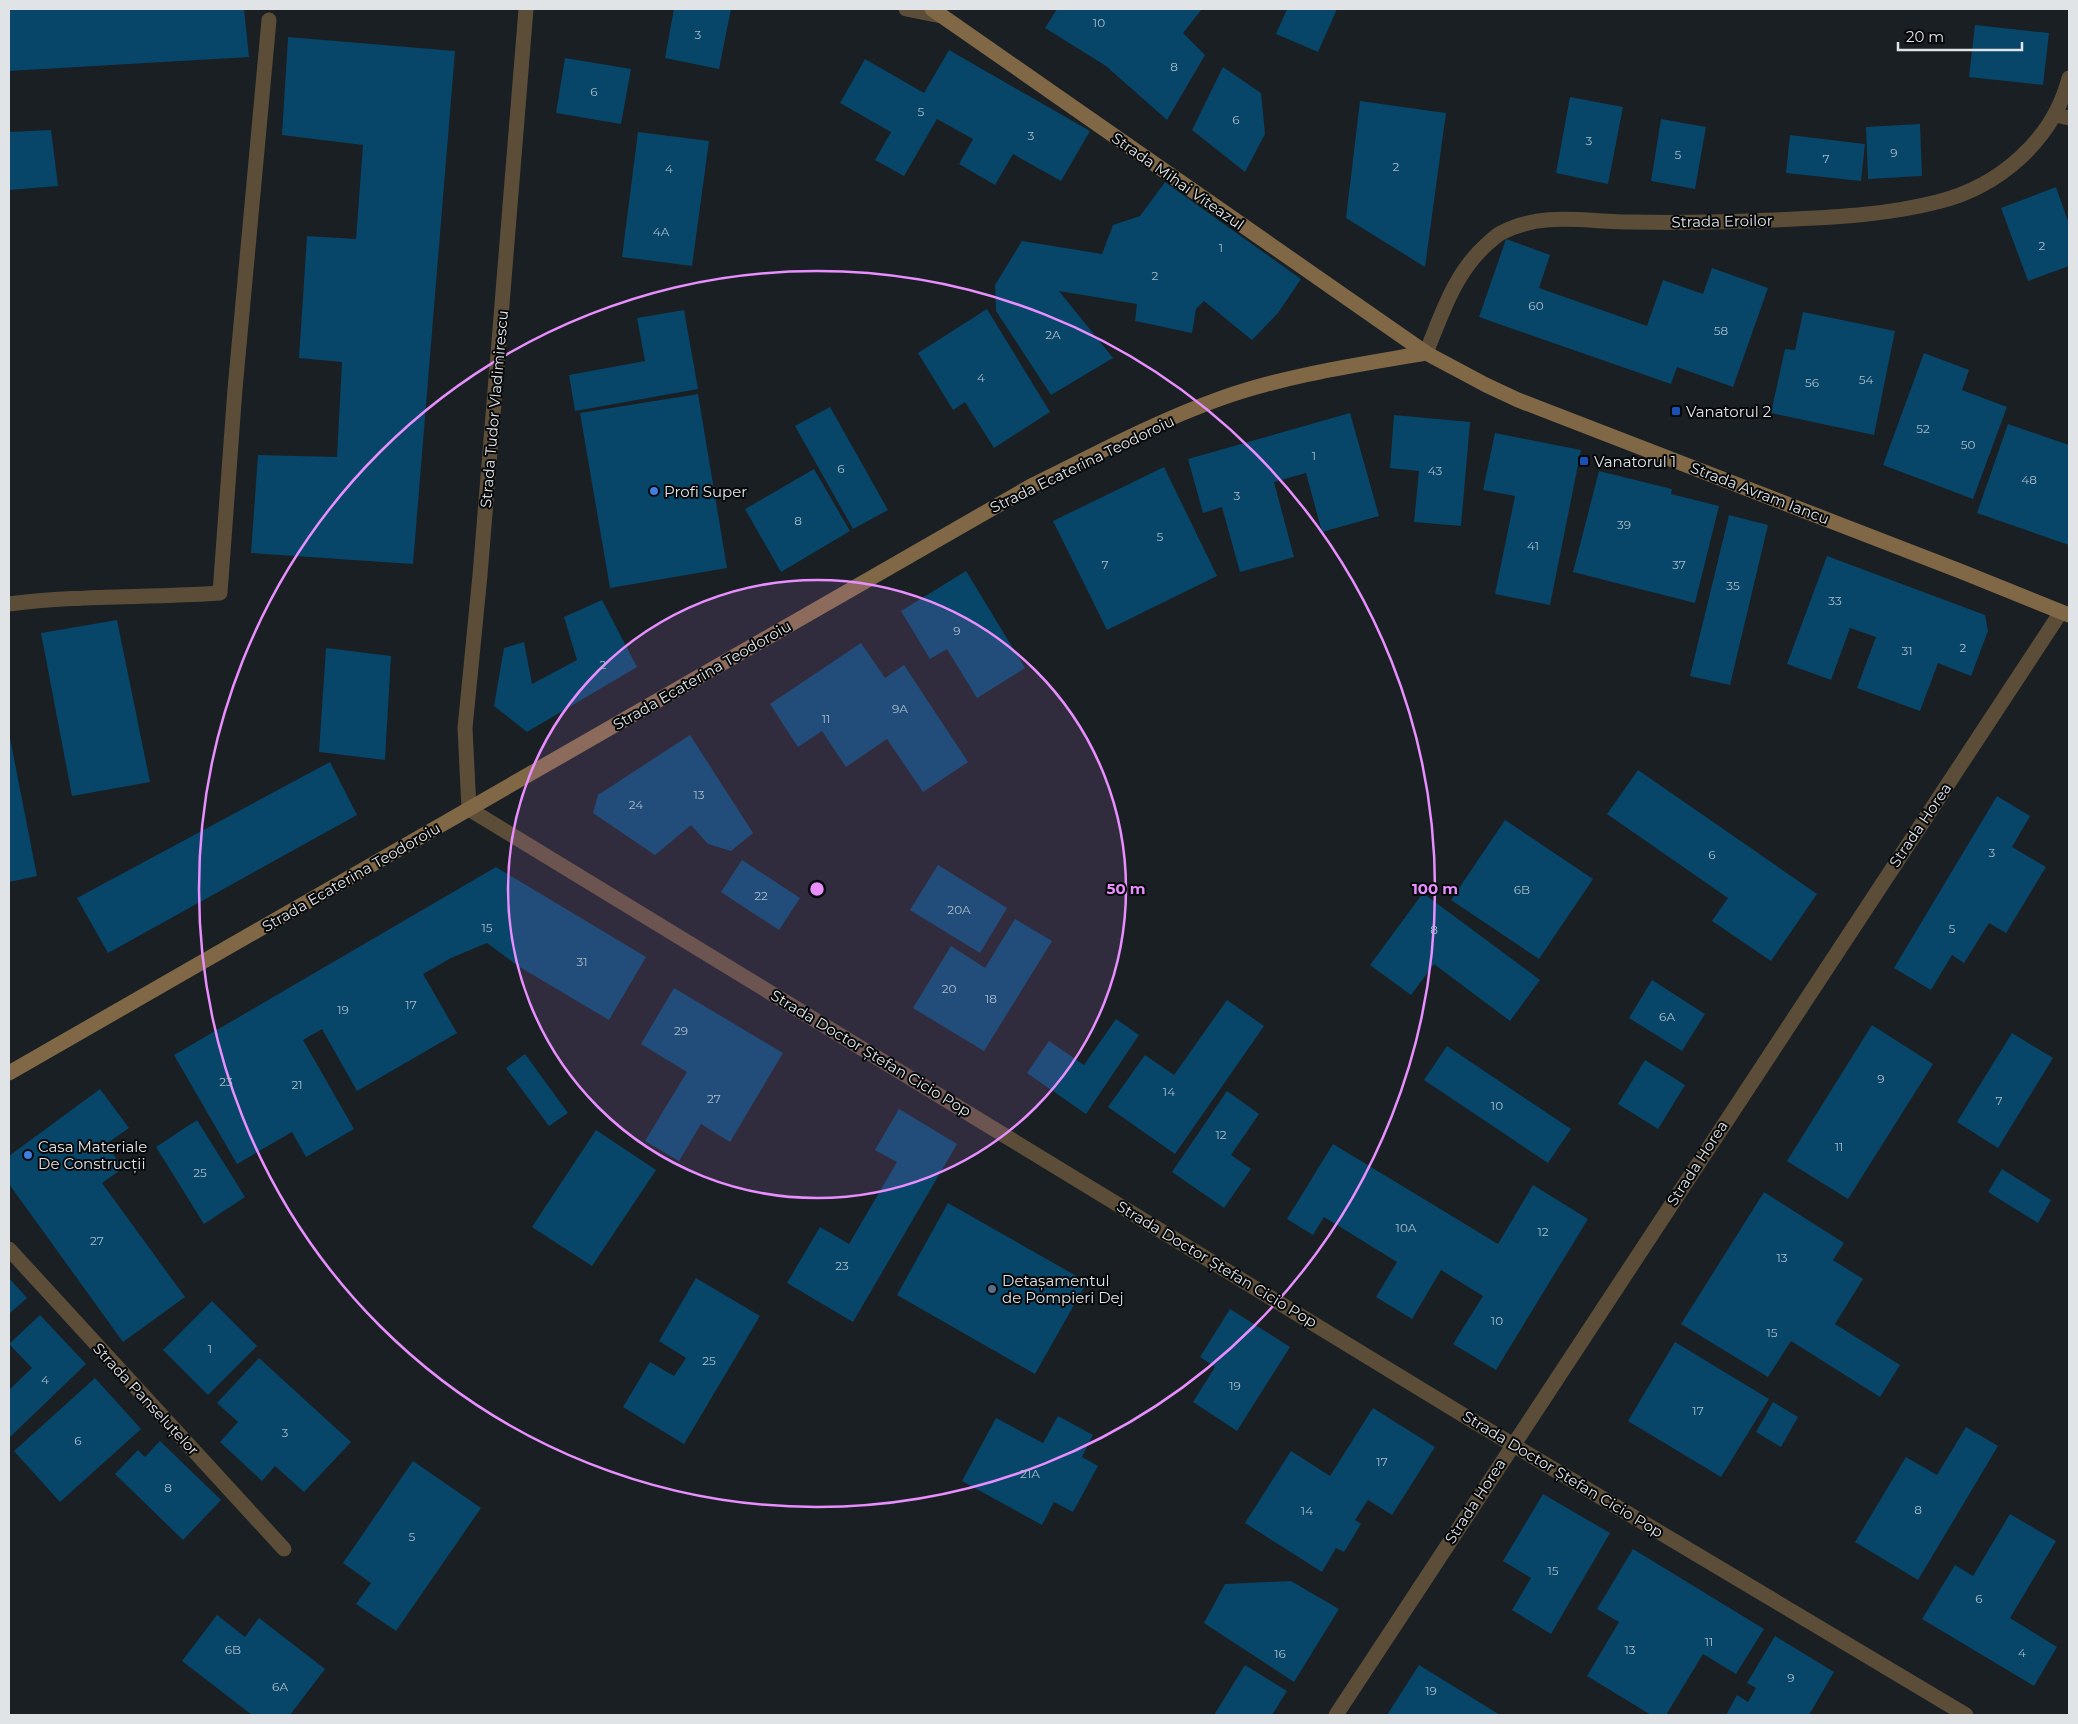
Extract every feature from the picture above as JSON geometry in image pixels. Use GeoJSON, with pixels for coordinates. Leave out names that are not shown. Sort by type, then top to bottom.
{"type":"FeatureCollection","features":[{"type":"Feature","properties":{"kind":"main road","name":"Strada Mihai Viteazul"},"geometry":{"type":"LineString","coordinates":[[936,12],[1426,352]]}},
{"type":"Feature","properties":{"kind":"main road","name":"Strada Ecaterina Teodoroiu"},"geometry":{"type":"LineString","coordinates":[[9,1073],[1033,485],[1134,435],[1218,399],[1286,379],[1426,352]]}},
{"type":"Feature","properties":{"kind":"main road","name":"Strada Avram Iancu"},"geometry":{"type":"LineString","coordinates":[[1426,352],[1486,385],[1518,400],[2065,613]]}},
{"type":"Feature","properties":{"kind":"street","name":"Strada Tudor Vladimirescu"},"geometry":{"type":"LineString","coordinates":[[469,809],[465,728],[481,565],[526,9]]}},
{"type":"Feature","properties":{"kind":"street"},"geometry":{"type":"LineString","coordinates":[[906,9],[936,12]]}},
{"type":"Feature","properties":{"kind":"street"},"geometry":{"type":"LineString","coordinates":[[9,604],[40,600],[168,597],[220,593],[235,389],[269,20]]}},
{"type":"Feature","properties":{"kind":"street","name":"Strada Eroilor"},"geometry":{"type":"LineString","coordinates":[[1426,352],[1454,285],[1472,258],[1499,234],[1522,223],[1559,219],[1629,222],[1810,219],[1883,212],[1938,202],[1974,188],[2002,172],[2023,156],[2062,117],[2069,78]]}},
{"type":"Feature","properties":{"kind":"street","name":"Strada Horea"},"geometry":{"type":"LineString","coordinates":[[1336,1715],[1512,1444],[2065,613]]}},
{"type":"Feature","properties":{"kind":"street","name":"Strada Doctor Ștefan Cicio Pop"},"geometry":{"type":"LineString","coordinates":[[469,809],[1512,1444],[1966,1715]]}},
{"type":"Feature","properties":{"kind":"street","name":"Strada Panseluțelor"},"geometry":{"type":"LineString","coordinates":[[9,1249],[284,1549]]}},
{"type":"Feature","properties":{"kind":"building"},"geometry":{"type":"Polygon","coordinates":[[[9,9],[244,9],[249,57],[9,71],[9,9]]]}},
{"type":"Feature","properties":{"kind":"building"},"geometry":{"type":"Polygon","coordinates":[[[674,9],[731,9],[719,69],[665,58],[674,9]]]}},
{"type":"Feature","properties":{"kind":"building"},"geometry":{"type":"Polygon","coordinates":[[[1057,9],[1202,9],[1183,33],[1205,55],[1167,120],[1106,66],[1045,28],[1057,9]]]}},
{"type":"Feature","properties":{"kind":"building"},"geometry":{"type":"Polygon","coordinates":[[[1287,9],[1337,9],[1318,52],[1276,34],[1287,9]]]}},
{"type":"Feature","properties":{"kind":"building"},"geometry":{"type":"Polygon","coordinates":[[[1975,25],[2049,33],[2043,85],[1969,77],[1975,25]]]}},
{"type":"Feature","properties":{"kind":"building"},"geometry":{"type":"Polygon","coordinates":[[[288,37],[455,51],[413,564],[251,553],[258,455],[337,457],[342,362],[299,358],[307,236],[356,239],[363,145],[282,135],[288,37]]]}},
{"type":"Feature","properties":{"kind":"building"},"geometry":{"type":"Polygon","coordinates":[[[949,50],[1090,131],[1061,181],[1013,154],[995,185],[959,164],[973,139],[937,119],[904,176],[875,160],[891,132],[840,103],[865,59],[924,93],[949,50]]]}},
{"type":"Feature","properties":{"kind":"building"},"geometry":{"type":"Polygon","coordinates":[[[565,58],[631,69],[621,124],[556,113],[565,58]]]}},
{"type":"Feature","properties":{"kind":"building"},"geometry":{"type":"Polygon","coordinates":[[[1223,67],[1261,93],[1265,134],[1245,172],[1192,130],[1223,67]]]}},
{"type":"Feature","properties":{"kind":"building"},"geometry":{"type":"Polygon","coordinates":[[[1570,97],[1623,107],[1608,184],[1556,173],[1570,97]]]}},
{"type":"Feature","properties":{"kind":"building"},"geometry":{"type":"Polygon","coordinates":[[[1360,101],[1446,113],[1425,267],[1346,218],[1360,101]]]}},
{"type":"Feature","properties":{"kind":"building"},"geometry":{"type":"Polygon","coordinates":[[[1661,119],[1706,127],[1695,189],[1651,181],[1661,119]]]}},
{"type":"Feature","properties":{"kind":"building"},"geometry":{"type":"Polygon","coordinates":[[[1920,124],[1922,176],[1868,179],[1866,127],[1920,124]]]}},
{"type":"Feature","properties":{"kind":"building"},"geometry":{"type":"Polygon","coordinates":[[[51,130],[58,186],[9,190],[9,132],[51,130]]]}},
{"type":"Feature","properties":{"kind":"building"},"geometry":{"type":"Polygon","coordinates":[[[638,132],[709,141],[692,266],[622,257],[638,132]]]}},
{"type":"Feature","properties":{"kind":"building"},"geometry":{"type":"Polygon","coordinates":[[[1790,135],[1865,144],[1861,181],[1786,173],[1790,135]]]}},
{"type":"Feature","properties":{"kind":"building"},"geometry":{"type":"Polygon","coordinates":[[[1165,182],[1301,279],[1278,313],[1252,340],[1204,301],[1196,309],[1192,333],[1135,321],[1137,304],[1059,291],[1113,358],[1051,395],[996,311],[995,285],[1022,241],[1102,254],[1113,225],[1140,216],[1165,182]]]}},
{"type":"Feature","properties":{"kind":"building"},"geometry":{"type":"Polygon","coordinates":[[[2056,187],[2069,224],[2069,266],[2028,281],[2001,208],[2056,187]]]}},
{"type":"Feature","properties":{"kind":"building"},"geometry":{"type":"Polygon","coordinates":[[[1506,239],[1550,255],[1539,288],[1647,326],[1663,280],[1703,294],[1712,268],[1768,288],[1733,387],[1677,367],[1671,384],[1479,317],[1506,239]]]}},
{"type":"Feature","properties":{"kind":"building"},"geometry":{"type":"Polygon","coordinates":[[[987,309],[1050,412],[994,448],[965,402],[953,410],[918,353],[987,309]]]}},
{"type":"Feature","properties":{"kind":"building"},"geometry":{"type":"Polygon","coordinates":[[[684,310],[698,389],[575,411],[569,375],[645,361],[637,318],[684,310]]]}},
{"type":"Feature","properties":{"kind":"building"},"geometry":{"type":"Polygon","coordinates":[[[1803,312],[1895,331],[1874,435],[1771,413],[1785,349],[1795,350],[1803,312]]]}},
{"type":"Feature","properties":{"kind":"building"},"geometry":{"type":"Polygon","coordinates":[[[1924,353],[1969,370],[1962,390],[2007,407],[1973,499],[1883,465],[1924,353]]]}},
{"type":"Feature","properties":{"kind":"building","name":"Profi Super"},"geometry":{"type":"Polygon","coordinates":[[[698,394],[727,568],[610,588],[580,413],[698,394]]]}},
{"type":"Feature","properties":{"kind":"building"},"geometry":{"type":"Polygon","coordinates":[[[830,407],[888,510],[853,529],[795,426],[830,407]]]}},
{"type":"Feature","properties":{"kind":"building"},"geometry":{"type":"Polygon","coordinates":[[[1350,413],[1379,516],[1322,532],[1306,473],[1274,482],[1294,557],[1240,572],[1222,507],[1203,513],[1188,459],[1350,413]]]}},
{"type":"Feature","properties":{"kind":"building"},"geometry":{"type":"Polygon","coordinates":[[[1394,415],[1470,422],[1461,526],[1414,522],[1419,471],[1390,468],[1394,415]]]}},
{"type":"Feature","properties":{"kind":"building"},"geometry":{"type":"Polygon","coordinates":[[[2008,424],[2069,445],[2069,545],[1977,513],[2008,424]]]}},
{"type":"Feature","properties":{"kind":"building"},"geometry":{"type":"Polygon","coordinates":[[[1495,433],[1581,450],[1550,605],[1495,594],[1515,496],[1483,490],[1495,433]]]}},
{"type":"Feature","properties":{"kind":"building"},"geometry":{"type":"Polygon","coordinates":[[[1164,467],[1217,576],[1107,630],[1053,521],[1164,467]]]}},
{"type":"Feature","properties":{"kind":"building"},"geometry":{"type":"Polygon","coordinates":[[[814,469],[850,531],[781,572],[745,509],[814,469]]]}},
{"type":"Feature","properties":{"kind":"building"},"geometry":{"type":"Polygon","coordinates":[[[1599,471],[1672,489],[1671,494],[1719,506],[1695,603],[1573,572],[1599,471]]]}},
{"type":"Feature","properties":{"kind":"building"},"geometry":{"type":"Polygon","coordinates":[[[1729,515],[1768,525],[1730,685],[1690,676],[1729,515]]]}},
{"type":"Feature","properties":{"kind":"building"},"geometry":{"type":"Polygon","coordinates":[[[1827,556],[1985,615],[1988,631],[1971,676],[1938,663],[1920,711],[1857,688],[1876,637],[1850,628],[1831,680],[1787,664],[1827,556]]]}},
{"type":"Feature","properties":{"kind":"building"},"geometry":{"type":"Polygon","coordinates":[[[966,571],[1025,668],[977,698],[947,649],[930,659],[901,611],[966,571]]]}},
{"type":"Feature","properties":{"kind":"building"},"geometry":{"type":"Polygon","coordinates":[[[602,600],[637,667],[527,732],[494,706],[504,648],[524,642],[532,684],[577,660],[564,617],[602,600]]]}},
{"type":"Feature","properties":{"kind":"building"},"geometry":{"type":"Polygon","coordinates":[[[117,620],[150,782],[72,796],[41,633],[117,620]]]}},
{"type":"Feature","properties":{"kind":"building"},"geometry":{"type":"Polygon","coordinates":[[[861,643],[885,678],[904,665],[968,762],[923,792],[887,739],[846,767],[822,731],[798,747],[770,704],[861,643]]]}},
{"type":"Feature","properties":{"kind":"building"},"geometry":{"type":"Polygon","coordinates":[[[326,648],[391,656],[385,760],[319,752],[326,648]]]}},
{"type":"Feature","properties":{"kind":"building"},"geometry":{"type":"Polygon","coordinates":[[[9,733],[37,876],[9,882],[9,733]]]}},
{"type":"Feature","properties":{"kind":"building"},"geometry":{"type":"Polygon","coordinates":[[[690,735],[753,833],[731,851],[708,844],[691,825],[655,855],[593,813],[598,795],[690,735]]]}},
{"type":"Feature","properties":{"kind":"building"},"geometry":{"type":"Polygon","coordinates":[[[330,762],[357,815],[108,953],[77,898],[330,762]]]}},
{"type":"Feature","properties":{"kind":"building"},"geometry":{"type":"Polygon","coordinates":[[[1638,770],[1817,894],[1771,961],[1712,921],[1728,898],[1607,814],[1638,770]]]}},
{"type":"Feature","properties":{"kind":"building"},"geometry":{"type":"Polygon","coordinates":[[[1997,796],[2030,816],[2012,847],[2046,867],[2006,933],[1989,923],[1964,963],[1952,955],[1931,990],[1894,968],[1997,796]]]}},
{"type":"Feature","properties":{"kind":"building"},"geometry":{"type":"Polygon","coordinates":[[[1505,820],[1593,879],[1539,959],[1451,900],[1505,820]]]}},
{"type":"Feature","properties":{"kind":"building"},"geometry":{"type":"Polygon","coordinates":[[[742,860],[800,898],[779,930],[721,892],[742,860]]]}},
{"type":"Feature","properties":{"kind":"building"},"geometry":{"type":"Polygon","coordinates":[[[938,865],[1007,908],[980,953],[910,910],[938,865]]]}},
{"type":"Feature","properties":{"kind":"building"},"geometry":{"type":"Polygon","coordinates":[[[496,867],[646,957],[609,1020],[518,966],[487,943],[451,958],[423,974],[457,1033],[357,1091],[322,1029],[303,1040],[354,1129],[306,1157],[292,1132],[237,1164],[174,1055],[496,867]]]}},
{"type":"Feature","properties":{"kind":"building"},"geometry":{"type":"Polygon","coordinates":[[[1423,893],[1540,980],[1510,1021],[1434,964],[1411,995],[1370,965],[1423,893]]]}},
{"type":"Feature","properties":{"kind":"building"},"geometry":{"type":"Polygon","coordinates":[[[1015,919],[1052,941],[984,1051],[913,1008],[951,946],[985,968],[1015,919]]]}},
{"type":"Feature","properties":{"kind":"building"},"geometry":{"type":"Polygon","coordinates":[[[1652,980],[1705,1014],[1682,1051],[1629,1018],[1652,980]]]}},
{"type":"Feature","properties":{"kind":"building"},"geometry":{"type":"Polygon","coordinates":[[[674,988],[783,1053],[730,1142],[701,1124],[679,1161],[645,1141],[687,1072],[641,1044],[674,988]]]}},
{"type":"Feature","properties":{"kind":"building"},"geometry":{"type":"Polygon","coordinates":[[[1227,1000],[1264,1026],[1175,1154],[1108,1107],[1145,1055],[1174,1075],[1227,1000]]]}},
{"type":"Feature","properties":{"kind":"building"},"geometry":{"type":"Polygon","coordinates":[[[1116,1019],[1139,1035],[1086,1114],[1027,1073],[1049,1041],[1084,1065],[1116,1019]]]}},
{"type":"Feature","properties":{"kind":"building"},"geometry":{"type":"Polygon","coordinates":[[[1872,1025],[1933,1064],[1848,1199],[1787,1161],[1872,1025]]]}},
{"type":"Feature","properties":{"kind":"building"},"geometry":{"type":"Polygon","coordinates":[[[2012,1033],[2053,1058],[1998,1148],[1957,1122],[2012,1033]]]}},
{"type":"Feature","properties":{"kind":"building"},"geometry":{"type":"Polygon","coordinates":[[[1447,1046],[1571,1129],[1548,1163],[1424,1080],[1447,1046]]]}},
{"type":"Feature","properties":{"kind":"building"},"geometry":{"type":"Polygon","coordinates":[[[525,1054],[568,1113],[549,1126],[506,1068],[525,1054]]]}},
{"type":"Feature","properties":{"kind":"building"},"geometry":{"type":"Polygon","coordinates":[[[1645,1060],[1685,1085],[1658,1129],[1618,1104],[1645,1060]]]}},
{"type":"Feature","properties":{"kind":"building"},"geometry":{"type":"Polygon","coordinates":[[[100,1089],[129,1128],[106,1144],[123,1168],[102,1183],[185,1297],[123,1342],[9,1184],[9,1156],[100,1089]]]}},
{"type":"Feature","properties":{"kind":"building"},"geometry":{"type":"Polygon","coordinates":[[[1227,1091],[1259,1114],[1231,1155],[1251,1169],[1224,1208],[1172,1172],[1227,1091]]]}},
{"type":"Feature","properties":{"kind":"building"},"geometry":{"type":"Polygon","coordinates":[[[899,1109],[957,1144],[853,1322],[787,1283],[820,1227],[849,1244],[897,1162],[875,1150],[899,1109]]]}},
{"type":"Feature","properties":{"kind":"building"},"geometry":{"type":"Polygon","coordinates":[[[197,1120],[245,1197],[204,1224],[156,1147],[197,1120]]]}},
{"type":"Feature","properties":{"kind":"building"},"geometry":{"type":"Polygon","coordinates":[[[596,1130],[656,1170],[592,1266],[532,1227],[596,1130]]]}},
{"type":"Feature","properties":{"kind":"building"},"geometry":{"type":"Polygon","coordinates":[[[1333,1144],[1498,1244],[1533,1185],[1588,1219],[1496,1370],[1453,1344],[1483,1296],[1441,1270],[1412,1319],[1376,1297],[1397,1262],[1324,1217],[1313,1235],[1287,1219],[1333,1144]]]}},
{"type":"Feature","properties":{"kind":"building"},"geometry":{"type":"Polygon","coordinates":[[[2002,1169],[2051,1200],[2038,1223],[1988,1192],[2002,1169]]]}},
{"type":"Feature","properties":{"kind":"building"},"geometry":{"type":"Polygon","coordinates":[[[1764,1192],[1844,1243],[1833,1260],[1863,1279],[1835,1324],[1900,1365],[1880,1397],[1791,1341],[1768,1377],[1681,1324],[1764,1192]]]}},
{"type":"Feature","properties":{"kind":"building","name":"Detașamentul de Pompieri Dej"},"geometry":{"type":"Polygon","coordinates":[[[948,1203],[1087,1282],[1035,1374],[897,1295],[948,1203]]]}},
{"type":"Feature","properties":{"kind":"building"},"geometry":{"type":"Polygon","coordinates":[[[9,1278],[27,1298],[9,1314],[9,1278]]]}},
{"type":"Feature","properties":{"kind":"building"},"geometry":{"type":"Polygon","coordinates":[[[696,1278],[760,1316],[684,1444],[623,1407],[650,1362],[674,1376],[686,1358],[659,1341],[696,1278]]]}},
{"type":"Feature","properties":{"kind":"building"},"geometry":{"type":"Polygon","coordinates":[[[212,1301],[257,1346],[208,1395],[163,1350],[212,1301]]]}},
{"type":"Feature","properties":{"kind":"building"},"geometry":{"type":"Polygon","coordinates":[[[1230,1309],[1290,1347],[1237,1431],[1193,1402],[1215,1367],[1200,1357],[1230,1309]]]}},
{"type":"Feature","properties":{"kind":"building"},"geometry":{"type":"Polygon","coordinates":[[[40,1315],[86,1364],[9,1438],[9,1390],[32,1368],[9,1344],[40,1315]]]}},
{"type":"Feature","properties":{"kind":"building"},"geometry":{"type":"Polygon","coordinates":[[[1675,1342],[1769,1399],[1721,1477],[1628,1421],[1675,1342]]]}},
{"type":"Feature","properties":{"kind":"building"},"geometry":{"type":"Polygon","coordinates":[[[259,1358],[351,1442],[304,1492],[275,1466],[262,1481],[220,1442],[238,1422],[217,1403],[259,1358]]]}},
{"type":"Feature","properties":{"kind":"building"},"geometry":{"type":"Polygon","coordinates":[[[95,1378],[141,1429],[60,1502],[14,1451],[95,1378]]]}},
{"type":"Feature","properties":{"kind":"building"},"geometry":{"type":"Polygon","coordinates":[[[1773,1402],[1798,1417],[1781,1447],[1756,1432],[1773,1402]]]}},
{"type":"Feature","properties":{"kind":"building"},"geometry":{"type":"Polygon","coordinates":[[[1373,1408],[1435,1447],[1392,1515],[1368,1500],[1355,1520],[1361,1524],[1344,1552],[1336,1548],[1322,1572],[1245,1523],[1291,1451],[1330,1476],[1373,1408]]]}},
{"type":"Feature","properties":{"kind":"building"},"geometry":{"type":"Polygon","coordinates":[[[1058,1416],[1093,1435],[1082,1457],[1098,1466],[1073,1512],[1054,1502],[1042,1525],[962,1481],[996,1418],[1043,1443],[1058,1416]]]}},
{"type":"Feature","properties":{"kind":"building"},"geometry":{"type":"Polygon","coordinates":[[[1966,1427],[1998,1446],[1918,1580],[1855,1542],[1906,1457],[1937,1475],[1966,1427]]]}},
{"type":"Feature","properties":{"kind":"building"},"geometry":{"type":"Polygon","coordinates":[[[160,1441],[221,1500],[183,1540],[115,1474],[138,1450],[145,1457],[160,1441]]]}},
{"type":"Feature","properties":{"kind":"building"},"geometry":{"type":"Polygon","coordinates":[[[413,1461],[481,1508],[396,1631],[356,1604],[371,1583],[343,1563],[413,1461]]]}},
{"type":"Feature","properties":{"kind":"building"},"geometry":{"type":"Polygon","coordinates":[[[1543,1494],[1610,1533],[1551,1634],[1512,1610],[1531,1578],[1503,1561],[1543,1494]]]}},
{"type":"Feature","properties":{"kind":"building"},"geometry":{"type":"Polygon","coordinates":[[[2010,1514],[2056,1541],[2010,1618],[2057,1647],[2034,1686],[1922,1619],[1955,1565],[1973,1576],[2010,1514]]]}},
{"type":"Feature","properties":{"kind":"building"},"geometry":{"type":"Polygon","coordinates":[[[1633,1549],[1764,1629],[1736,1674],[1703,1654],[1666,1715],[1651,1715],[1587,1676],[1619,1622],[1597,1609],[1633,1549]]]}},
{"type":"Feature","properties":{"kind":"building"},"geometry":{"type":"Polygon","coordinates":[[[1291,1581],[1339,1609],[1294,1682],[1204,1623],[1225,1584],[1291,1581]]]}},
{"type":"Feature","properties":{"kind":"building"},"geometry":{"type":"Polygon","coordinates":[[[217,1615],[245,1637],[259,1618],[325,1669],[290,1715],[252,1715],[182,1661],[217,1615]]]}},
{"type":"Feature","properties":{"kind":"building"},"geometry":{"type":"Polygon","coordinates":[[[1775,1636],[1834,1672],[1809,1715],[1726,1715],[1737,1695],[1748,1702],[1756,1688],[1747,1683],[1775,1636]]]}},
{"type":"Feature","properties":{"kind":"building"},"geometry":{"type":"Polygon","coordinates":[[[1245,1665],[1287,1691],[1272,1715],[1214,1715],[1245,1665]]]}},
{"type":"Feature","properties":{"kind":"building"},"geometry":{"type":"Polygon","coordinates":[[[1419,1665],[1500,1715],[1387,1715],[1419,1665]]]}},
{"type":"Feature","properties":{"kind":"place","name":"Vanatorul 2"},"geometry":{"type":"Point","coordinates":[1676,411]}},
{"type":"Feature","properties":{"kind":"place","name":"Vanatorul 1"},"geometry":{"type":"Point","coordinates":[1584,461]}},
{"type":"Feature","properties":{"kind":"place","name":"Profi Super"},"geometry":{"type":"Point","coordinates":[654,491]}},
{"type":"Feature","properties":{"kind":"place","name":"Casa Materiale De Construcții"},"geometry":{"type":"Point","coordinates":[28,1155]}},
{"type":"Feature","properties":{"kind":"place","name":"Detașamentul de Pompieri Dej"},"geometry":{"type":"Point","coordinates":[992,1289]}}]}
